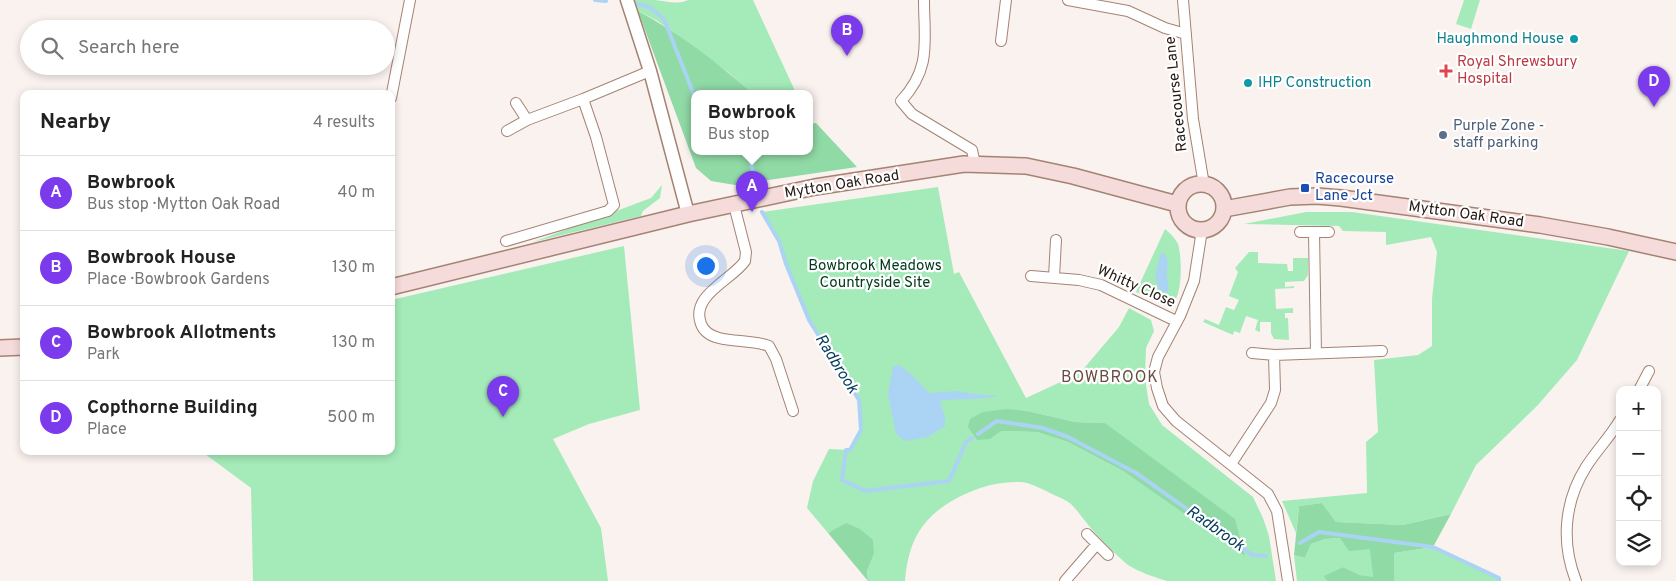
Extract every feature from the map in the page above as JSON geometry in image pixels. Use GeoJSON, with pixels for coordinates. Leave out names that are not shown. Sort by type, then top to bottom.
{"type":"FeatureCollection","features":[{"type":"Feature","properties":{"kind":"main road","name":"Mytton Oak Road"},"geometry":{"type":"LineString","coordinates":[[395,286],[734,204],[815,187],[964,164],[1026,166],[1073,176],[1177,204]]}},
{"type":"Feature","properties":{"kind":"main road"},"geometry":{"type":"LineString","coordinates":[[1204,185],[1220,193],[1224,208],[1218,223],[1212,228],[1196,230],[1187,227],[1181,221],[1177,204],[1184,191],[1190,187],[1204,185]]}},
{"type":"Feature","properties":{"kind":"main road","name":"Mytton Oak Road"},"geometry":{"type":"LineString","coordinates":[[1224,208],[1290,197],[1317,196],[1340,198],[1540,225],[1608,236],[1676,252]]}},
{"type":"Feature","properties":{"kind":"main road"},"geometry":{"type":"LineString","coordinates":[[0,348],[20,347]]}},
{"type":"Feature","properties":{"kind":"street"},"geometry":{"type":"LineString","coordinates":[[393,90],[410,0]]}},
{"type":"Feature","properties":{"kind":"street"},"geometry":{"type":"LineString","coordinates":[[627,0],[650,71],[688,214]]}},
{"type":"Feature","properties":{"kind":"street"},"geometry":{"type":"LineString","coordinates":[[924,0],[925,53],[923,66],[911,91],[901,101],[912,114],[972,150],[975,164]]}},
{"type":"Feature","properties":{"kind":"street"},"geometry":{"type":"LineString","coordinates":[[1001,41],[1006,0]]}},
{"type":"Feature","properties":{"kind":"street"},"geometry":{"type":"LineString","coordinates":[[1068,0],[1128,11],[1165,28],[1186,34]]}},
{"type":"Feature","properties":{"kind":"street","name":"Racecourse Lane"},"geometry":{"type":"LineString","coordinates":[[1183,0],[1193,119],[1204,185]]}},
{"type":"Feature","properties":{"kind":"street"},"geometry":{"type":"LineString","coordinates":[[507,131],[527,120],[650,71]]}},
{"type":"Feature","properties":{"kind":"street"},"geometry":{"type":"LineString","coordinates":[[506,241],[608,211],[614,205],[596,137],[583,99]]}},
{"type":"Feature","properties":{"kind":"street"},"geometry":{"type":"LineString","coordinates":[[516,103],[527,120]]}},
{"type":"Feature","properties":{"kind":"street"},"geometry":{"type":"LineString","coordinates":[[734,204],[746,252],[745,261],[705,298],[700,308],[700,320],[705,330],[716,337],[769,346],[776,359],[792,412]]}},
{"type":"Feature","properties":{"kind":"street"},"geometry":{"type":"LineString","coordinates":[[1202,230],[1194,281],[1158,357],[1154,372],[1160,397],[1163,406],[1176,421],[1268,494],[1277,511],[1288,581]]}},
{"type":"Feature","properties":{"kind":"street"},"geometry":{"type":"LineString","coordinates":[[1300,232],[1330,232]]}},
{"type":"Feature","properties":{"kind":"street"},"geometry":{"type":"LineString","coordinates":[[1314,232],[1316,353]]}},
{"type":"Feature","properties":{"kind":"street"},"geometry":{"type":"LineString","coordinates":[[1054,277],[1056,240]]}},
{"type":"Feature","properties":{"kind":"street","name":"Whitty Close"},"geometry":{"type":"LineString","coordinates":[[1031,276],[1079,280],[1101,285],[1176,322]]}},
{"type":"Feature","properties":{"kind":"street"},"geometry":{"type":"LineString","coordinates":[[1252,353],[1274,355],[1382,351]]}},
{"type":"Feature","properties":{"kind":"street"},"geometry":{"type":"LineString","coordinates":[[1231,464],[1270,403],[1275,390],[1274,355]]}},
{"type":"Feature","properties":{"kind":"street"},"geometry":{"type":"LineString","coordinates":[[1641,386],[1649,371]]}},
{"type":"Feature","properties":{"kind":"street"},"geometry":{"type":"LineString","coordinates":[[1576,581],[1570,564],[1565,534],[1571,500],[1587,466],[1616,426]]}},
{"type":"Feature","properties":{"kind":"street"},"geometry":{"type":"LineString","coordinates":[[1088,534],[1108,555]]}},
{"type":"Feature","properties":{"kind":"street"},"geometry":{"type":"LineString","coordinates":[[1065,581],[1097,544]]}},
{"type":"Feature","properties":{"kind":"green space"},"geometry":{"type":"Polygon","coordinates":[[[634,0],[676,2],[688,0],[753,0],[795,90],[749,90],[729,73],[656,20],[638,11],[634,0]]]}},
{"type":"Feature","properties":{"kind":"green space"},"geometry":{"type":"Polygon","coordinates":[[[1464,0],[1480,0],[1471,29],[1456,24],[1464,0]]]}},
{"type":"Feature","properties":{"kind":"green space"},"geometry":{"type":"Polygon","coordinates":[[[638,11],[698,49],[748,90],[691,90],[691,154],[638,11]]]}},
{"type":"Feature","properties":{"kind":"green space"},"geometry":{"type":"Polygon","coordinates":[[[816,123],[857,167],[735,185],[711,181],[696,168],[691,155],[813,155],[813,124],[816,123]]]}},
{"type":"Feature","properties":{"kind":"green space"},"geometry":{"type":"Polygon","coordinates":[[[662,185],[660,198],[643,211],[641,216],[533,242],[651,198],[662,185]]]}},
{"type":"Feature","properties":{"kind":"green space","name":"Bowbrook Meadows Countryside Site"},"geometry":{"type":"Polygon","coordinates":[[[938,187],[954,274],[959,272],[1026,398],[1080,373],[1119,327],[1129,308],[1151,320],[1154,331],[1146,348],[1145,378],[1149,404],[1162,425],[1253,497],[1269,536],[1276,581],[1167,581],[1147,574],[1128,565],[1118,556],[1069,503],[1028,483],[1010,482],[983,487],[966,494],[939,509],[930,517],[912,545],[905,581],[868,581],[867,571],[874,554],[846,524],[828,533],[807,508],[813,481],[829,449],[850,450],[860,430],[859,400],[809,320],[786,264],[779,241],[762,212],[938,187]],[[1032,412],[1001,431],[1037,432],[1068,442],[1123,471],[1245,555],[1105,423],[1075,422],[1032,412]]]}},
{"type":"Feature","properties":{"kind":"green space"},"geometry":{"type":"Polygon","coordinates":[[[1306,212],[1352,212],[1629,251],[1577,360],[1537,406],[1476,465],[1451,514],[1403,525],[1336,522],[1322,503],[1299,506],[1296,533],[1282,501],[1367,493],[1366,442],[1378,432],[1374,360],[1418,355],[1432,346],[1432,299],[1437,252],[1431,237],[1386,245],[1386,232],[1343,231],[1339,226],[1244,224],[1306,212]]]}},
{"type":"Feature","properties":{"kind":"green space"},"geometry":{"type":"Polygon","coordinates":[[[1165,229],[1178,244],[1180,258],[1180,285],[1176,300],[1172,305],[1136,292],[1165,229]]]}},
{"type":"Feature","properties":{"kind":"green space"},"geometry":{"type":"Polygon","coordinates":[[[624,246],[640,410],[589,424],[553,439],[601,528],[608,581],[253,581],[251,488],[206,455],[395,455],[395,299],[624,246]]]}},
{"type":"Feature","properties":{"kind":"green space"},"geometry":{"type":"Polygon","coordinates":[[[1249,252],[1258,252],[1258,263],[1287,264],[1288,271],[1293,271],[1293,258],[1308,258],[1308,275],[1304,281],[1285,282],[1285,287],[1294,286],[1294,288],[1275,289],[1276,309],[1293,308],[1293,313],[1285,313],[1285,318],[1288,318],[1289,340],[1274,339],[1271,333],[1271,322],[1260,322],[1260,332],[1255,330],[1258,320],[1246,316],[1240,333],[1234,331],[1233,335],[1203,322],[1205,319],[1219,325],[1226,307],[1234,310],[1239,300],[1229,296],[1238,272],[1235,268],[1249,252]]]}},
{"type":"Feature","properties":{"kind":"green space"},"geometry":{"type":"Polygon","coordinates":[[[1007,409],[1032,412],[1075,422],[1105,423],[1235,519],[1245,556],[1123,471],[1068,442],[1037,432],[1001,431],[990,439],[977,440],[968,427],[970,419],[983,412],[1007,409]]]}},
{"type":"Feature","properties":{"kind":"green space"},"geometry":{"type":"Polygon","coordinates":[[[1322,503],[1336,522],[1403,525],[1451,514],[1433,547],[1394,553],[1394,581],[1327,581],[1324,576],[1343,567],[1360,575],[1373,577],[1370,549],[1349,551],[1340,538],[1325,539],[1311,544],[1305,558],[1294,555],[1299,506],[1322,503]]]}},
{"type":"Feature","properties":{"kind":"green space"},"geometry":{"type":"Polygon","coordinates":[[[846,523],[860,529],[873,540],[874,554],[867,571],[868,581],[828,533],[846,523]]]}},
{"type":"Feature","properties":{"kind":"green space"},"geometry":{"type":"Polygon","coordinates":[[[1340,538],[1371,549],[1373,578],[1360,575],[1343,567],[1325,576],[1327,581],[1297,581],[1294,555],[1305,558],[1311,544],[1325,539],[1340,538]]]}},
{"type":"Feature","properties":{"kind":"green space"},"geometry":{"type":"Polygon","coordinates":[[[1433,547],[1499,578],[1499,581],[1394,581],[1394,553],[1433,547]]]}},
{"type":"Feature","properties":{"kind":"water"},"geometry":{"type":"Polygon","coordinates":[[[1163,253],[1168,261],[1168,292],[1159,289],[1155,277],[1160,255],[1163,253]]]}},
{"type":"Feature","properties":{"kind":"water"},"geometry":{"type":"Polygon","coordinates":[[[899,365],[912,375],[929,393],[957,391],[1000,396],[940,401],[945,417],[945,426],[928,437],[905,441],[896,434],[888,394],[893,366],[899,365]]]}},
{"type":"Feature","properties":{"kind":"waterway","name":"Radbrook"},"geometry":{"type":"LineString","coordinates":[[595,0],[606,1]]}},
{"type":"Feature","properties":{"kind":"waterway","name":"Radbrook"},"geometry":{"type":"LineString","coordinates":[[637,4],[649,7],[664,19],[692,90]]}},
{"type":"Feature","properties":{"kind":"waterway","name":"Radbrook"},"geometry":{"type":"LineString","coordinates":[[749,155],[755,180]]}},
{"type":"Feature","properties":{"kind":"waterway","name":"Radbrook"},"geometry":{"type":"LineString","coordinates":[[762,212],[779,241],[786,264],[809,320],[859,400],[861,430],[850,450],[846,450],[842,480],[865,491],[949,481],[966,442],[972,438]]}},
{"type":"Feature","properties":{"kind":"waterway","name":"Radbrook"},"geometry":{"type":"LineString","coordinates":[[978,434],[997,421],[1043,428],[1068,437],[1136,473],[1252,555],[1266,556]]}},
{"type":"Feature","properties":{"kind":"waterway","name":"Radbrook"},"geometry":{"type":"LineString","coordinates":[[1300,543],[1319,532],[1433,547],[1499,578],[1499,581]]}},
{"type":"Feature","properties":{"kind":"place","name":"Haughmond House"},"geometry":{"type":"Point","coordinates":[1574,39]}},
{"type":"Feature","properties":{"kind":"place","name":"Bowbrook House"},"geometry":{"type":"Point","coordinates":[847,56]}},
{"type":"Feature","properties":{"kind":"place","name":"Royal Shrewsbury Hospital"},"geometry":{"type":"Point","coordinates":[1446,71]}},
{"type":"Feature","properties":{"kind":"place","name":"IHP Construction"},"geometry":{"type":"Point","coordinates":[1248,83]}},
{"type":"Feature","properties":{"kind":"place","name":"Copthorne Building"},"geometry":{"type":"Point","coordinates":[1654,107]}},
{"type":"Feature","properties":{"kind":"place","name":"Purple Zone - staff parking"},"geometry":{"type":"Point","coordinates":[1443,135]}},
{"type":"Feature","properties":{"kind":"place","name":"Racecourse Lane Jct"},"geometry":{"type":"Point","coordinates":[1305,188]}},
{"type":"Feature","properties":{"kind":"place","name":"Bowbrook"},"geometry":{"type":"Point","coordinates":[752,212]}},
{"type":"Feature","properties":{"kind":"place","name":"Bowbrook Allotments"},"geometry":{"type":"Point","coordinates":[503,417]}},
{"type":"Feature","properties":{"kind":"district","name":"BOWBROOK"},"geometry":{"type":"Point","coordinates":[1110,378]}}]}
